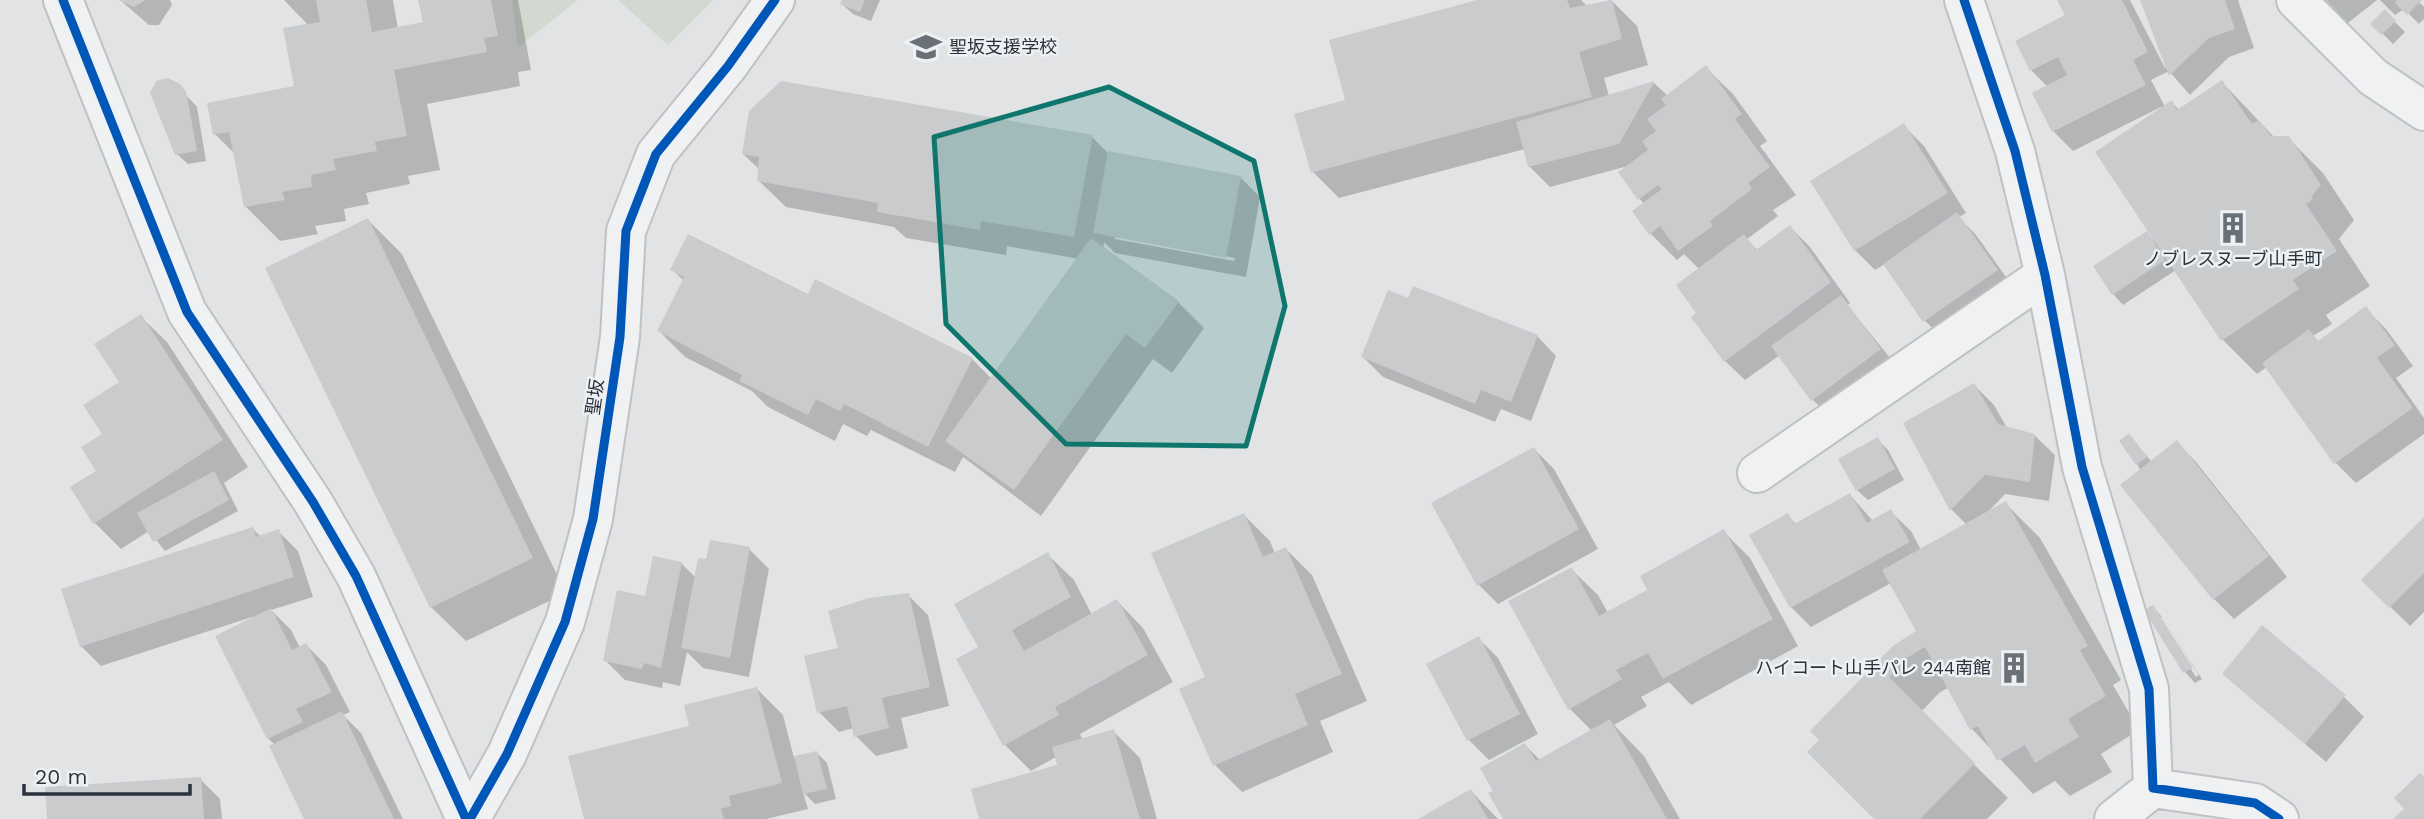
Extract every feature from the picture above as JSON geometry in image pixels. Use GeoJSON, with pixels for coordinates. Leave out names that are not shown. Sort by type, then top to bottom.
{"type":"FeatureCollection","features":[{"type":"Feature","properties":{"kind":"street"},"geometry":{"type":"LineString","coordinates":[[63,0],[187,312],[313,502],[356,576],[468,819]]}},
{"type":"Feature","properties":{"kind":"street","name":"聖坂"},"geometry":{"type":"LineString","coordinates":[[468,819],[507,754],[556,644],[593,519],[620,337],[626,231],[656,154],[728,66],[775,0]]}},
{"type":"Feature","properties":{"kind":"street"},"geometry":{"type":"LineString","coordinates":[[1964,0],[2015,151],[2045,275],[2082,467],[2149,689],[2153,788]]}},
{"type":"Feature","properties":{"kind":"street"},"geometry":{"type":"LineString","coordinates":[[2297,0],[2373,77],[2424,111]]}},
{"type":"Feature","properties":{"kind":"street"},"geometry":{"type":"LineString","coordinates":[[1757,473],[2045,275]]}},
{"type":"Feature","properties":{"kind":"street"},"geometry":{"type":"LineString","coordinates":[[2114,819],[2153,788],[2255,803],[2278,819]]}},
{"type":"Feature","properties":{"kind":"highlighted area"},"geometry":{"type":"Polygon","coordinates":[[[1109,87],[1254,161],[1285,306],[1246,446],[1066,444],[946,324],[934,137],[1109,87]]]}},
{"type":"Feature","properties":{"kind":"shaded area"},"geometry":{"type":"Polygon","coordinates":[[[512,0],[578,0],[518,47],[512,0]]]}},
{"type":"Feature","properties":{"kind":"shaded area"},"geometry":{"type":"Polygon","coordinates":[[[618,0],[713,0],[668,45],[618,0]]]}},
{"type":"Feature","properties":{"kind":"building"},"geometry":{"type":"Polygon","coordinates":[[[118,0],[146,0],[134,7],[118,0]]]}},
{"type":"Feature","properties":{"kind":"building"},"geometry":{"type":"Polygon","coordinates":[[[316,0],[366,0],[372,32],[423,22],[418,0],[491,0],[498,36],[484,38],[487,52],[394,70],[407,136],[375,142],[377,151],[333,159],[336,170],[311,175],[312,187],[282,192],[285,200],[244,207],[229,132],[213,135],[207,103],[294,86],[283,28],[320,22],[316,0]]]}},
{"type":"Feature","properties":{"kind":"building"},"geometry":{"type":"Polygon","coordinates":[[[842,0],[865,0],[860,12],[840,4],[842,0]]]}},
{"type":"Feature","properties":{"kind":"building"},"geometry":{"type":"Polygon","coordinates":[[[1477,0],[1567,0],[1570,8],[1612,0],[1622,39],[1579,52],[1592,97],[1311,173],[1294,114],[1345,100],[1329,40],[1477,0]]]}},
{"type":"Feature","properties":{"kind":"building"},"geometry":{"type":"Polygon","coordinates":[[[2057,0],[2122,0],[2148,52],[2133,60],[2146,85],[2052,132],[2032,93],[2067,75],[2058,57],[2030,71],[2015,41],[2065,15],[2057,0]]]}},
{"type":"Feature","properties":{"kind":"building"},"geometry":{"type":"Polygon","coordinates":[[[2140,0],[2225,0],[2235,29],[2209,38],[2169,76],[2140,0]]]}},
{"type":"Feature","properties":{"kind":"building"},"geometry":{"type":"Polygon","coordinates":[[[2397,0],[2422,0],[2407,15],[2395,3],[2397,0]]]}},
{"type":"Feature","properties":{"kind":"building"},"geometry":{"type":"Polygon","coordinates":[[[2385,9],[2396,21],[2381,35],[2370,24],[2385,9]]]}},
{"type":"Feature","properties":{"kind":"building"},"geometry":{"type":"Polygon","coordinates":[[[1706,65],[1742,114],[1735,119],[1770,167],[1748,183],[1752,189],[1710,221],[1713,226],[1678,251],[1660,226],[1649,235],[1632,211],[1662,189],[1658,185],[1638,200],[1618,172],[1648,150],[1642,141],[1656,131],[1647,119],[1666,105],[1661,99],[1706,65]]]}},
{"type":"Feature","properties":{"kind":"building"},"geometry":{"type":"Polygon","coordinates":[[[168,78],[180,84],[186,91],[197,151],[175,155],[150,93],[156,81],[168,78]]]}},
{"type":"Feature","properties":{"kind":"building","name":"ノブレスヌーブ山手町"},"geometry":{"type":"Polygon","coordinates":[[[2222,80],[2252,124],[2259,120],[2271,136],[2289,136],[2321,185],[2311,197],[2313,199],[2306,204],[2337,251],[2293,280],[2299,289],[2221,341],[2095,152],[2172,100],[2177,110],[2222,80]]]}},
{"type":"Feature","properties":{"kind":"building"},"geometry":{"type":"Polygon","coordinates":[[[781,81],[1093,135],[1074,237],[981,221],[980,230],[877,212],[878,203],[757,181],[759,157],[742,154],[749,111],[781,81]]]}},
{"type":"Feature","properties":{"kind":"building"},"geometry":{"type":"Polygon","coordinates":[[[1655,81],[1619,144],[1528,167],[1516,122],[1655,81]]]}},
{"type":"Feature","properties":{"kind":"building"},"geometry":{"type":"Polygon","coordinates":[[[1904,123],[1948,193],[1854,251],[1810,181],[1904,123]]]}},
{"type":"Feature","properties":{"kind":"building"},"geometry":{"type":"Polygon","coordinates":[[[1108,151],[1241,176],[1226,258],[1093,233],[1108,151]]]}},
{"type":"Feature","properties":{"kind":"building"},"geometry":{"type":"Polygon","coordinates":[[[1957,212],[1998,270],[1923,322],[1883,264],[1957,212]]]}},
{"type":"Feature","properties":{"kind":"building"},"geometry":{"type":"Polygon","coordinates":[[[368,218],[533,558],[430,608],[265,268],[368,218]]]}},
{"type":"Feature","properties":{"kind":"building"},"geometry":{"type":"Polygon","coordinates":[[[1790,225],[1831,282],[1724,362],[1691,317],[1696,313],[1676,285],[1744,234],[1756,250],[1790,225]]]}},
{"type":"Feature","properties":{"kind":"building"},"geometry":{"type":"Polygon","coordinates":[[[2147,231],[2165,260],[2112,295],[2093,266],[2147,231]]]}},
{"type":"Feature","properties":{"kind":"building"},"geometry":{"type":"Polygon","coordinates":[[[688,234],[808,294],[815,279],[973,358],[928,447],[844,404],[840,411],[816,399],[808,415],[739,381],[742,375],[657,331],[684,277],[670,270],[688,234]]]}},
{"type":"Feature","properties":{"kind":"building"},"geometry":{"type":"Polygon","coordinates":[[[1091,238],[1179,301],[1145,348],[1126,334],[1014,490],[945,441],[1091,238]]]}},
{"type":"Feature","properties":{"kind":"building"},"geometry":{"type":"Polygon","coordinates":[[[1413,286],[1538,335],[1511,402],[1481,390],[1475,404],[1361,357],[1388,290],[1408,298],[1413,286]]]}},
{"type":"Feature","properties":{"kind":"building"},"geometry":{"type":"Polygon","coordinates":[[[1841,295],[1881,349],[1811,401],[1771,346],[1841,295]]]}},
{"type":"Feature","properties":{"kind":"building"},"geometry":{"type":"Polygon","coordinates":[[[2366,306],[2395,345],[2377,358],[2413,408],[2334,464],[2262,363],[2309,329],[2318,341],[2366,306]]]}},
{"type":"Feature","properties":{"kind":"building"},"geometry":{"type":"Polygon","coordinates":[[[141,314],[223,440],[93,524],[70,487],[96,471],[81,447],[102,434],[83,405],[119,382],[94,344],[141,314]]]}},
{"type":"Feature","properties":{"kind":"building"},"geometry":{"type":"Polygon","coordinates":[[[1974,383],[1998,424],[2035,434],[2030,482],[1985,475],[1950,511],[1903,423],[1974,383]]]}},
{"type":"Feature","properties":{"kind":"building"},"geometry":{"type":"Polygon","coordinates":[[[2129,433],[2147,457],[2136,465],[2119,441],[2129,433]]]}},
{"type":"Feature","properties":{"kind":"building"},"geometry":{"type":"Polygon","coordinates":[[[1878,437],[1895,469],[1856,491],[1838,459],[1878,437]]]}},
{"type":"Feature","properties":{"kind":"building"},"geometry":{"type":"Polygon","coordinates":[[[2177,440],[2269,556],[2213,600],[2120,485],[2177,440]]]}},
{"type":"Feature","properties":{"kind":"building"},"geometry":{"type":"Polygon","coordinates":[[[1534,447],[1579,529],[1477,586],[1431,503],[1534,447]]]}},
{"type":"Feature","properties":{"kind":"building"},"geometry":{"type":"Polygon","coordinates":[[[214,471],[229,500],[153,542],[137,513],[214,471]]]}},
{"type":"Feature","properties":{"kind":"building"},"geometry":{"type":"Polygon","coordinates":[[[1850,493],[1867,523],[1891,509],[1910,542],[1790,608],[1749,535],[1788,513],[1794,524],[1850,493]]]}},
{"type":"Feature","properties":{"kind":"building","name":"ハイコート山手パレ 244南館"},"geometry":{"type":"Polygon","coordinates":[[[2006,501],[2088,646],[2080,650],[2106,696],[2068,719],[2079,737],[2035,763],[2025,745],[1997,761],[1978,726],[1970,730],[1925,647],[1905,659],[1889,677],[1975,763],[1920,819],[1874,819],[1807,752],[1819,740],[1810,731],[1894,645],[1916,631],[1882,570],[2006,501]]]}},
{"type":"Feature","properties":{"kind":"building"},"geometry":{"type":"Polygon","coordinates":[[[1244,513],[1263,557],[1286,547],[1342,674],[1295,694],[1308,725],[1213,766],[1179,689],[1205,677],[1151,553],[1244,513]]]}},
{"type":"Feature","properties":{"kind":"building"},"geometry":{"type":"Polygon","coordinates":[[[2424,517],[2424,573],[2389,608],[2361,580],[2424,517]]]}},
{"type":"Feature","properties":{"kind":"building"},"geometry":{"type":"Polygon","coordinates":[[[253,527],[256,537],[279,529],[294,577],[80,647],[61,589],[253,527]]]}},
{"type":"Feature","properties":{"kind":"building"},"geometry":{"type":"Polygon","coordinates":[[[1724,529],[1773,619],[1663,679],[1648,653],[1616,670],[1622,679],[1568,710],[1508,601],[1572,567],[1599,616],[1647,590],[1640,576],[1724,529]]]}},
{"type":"Feature","properties":{"kind":"building"},"geometry":{"type":"Polygon","coordinates":[[[710,540],[750,547],[730,658],[681,648],[698,558],[706,559],[710,540]]]}},
{"type":"Feature","properties":{"kind":"building"},"geometry":{"type":"Polygon","coordinates":[[[1048,552],[1071,597],[1012,630],[1024,651],[1117,599],[1148,655],[1055,707],[1059,715],[1003,746],[956,659],[978,647],[954,604],[1048,552]]]}},
{"type":"Feature","properties":{"kind":"building"},"geometry":{"type":"Polygon","coordinates":[[[653,556],[682,562],[661,668],[644,663],[642,669],[603,661],[617,590],[645,596],[653,556]]]}},
{"type":"Feature","properties":{"kind":"building"},"geometry":{"type":"Polygon","coordinates":[[[909,593],[930,687],[882,698],[889,728],[854,737],[847,706],[817,713],[804,656],[838,648],[828,611],[869,598],[909,593]]]}},
{"type":"Feature","properties":{"kind":"building"},"geometry":{"type":"Polygon","coordinates":[[[2153,605],[2193,668],[2183,673],[2144,610],[2153,605]]]}},
{"type":"Feature","properties":{"kind":"building"},"geometry":{"type":"Polygon","coordinates":[[[271,608],[292,650],[306,643],[332,692],[296,709],[303,722],[267,739],[215,636],[271,608]]]}},
{"type":"Feature","properties":{"kind":"building"},"geometry":{"type":"Polygon","coordinates":[[[2262,625],[2346,695],[2305,744],[2222,674],[2262,625]]]}},
{"type":"Feature","properties":{"kind":"building"},"geometry":{"type":"Polygon","coordinates":[[[1479,636],[1520,714],[1467,741],[1426,664],[1479,636]]]}},
{"type":"Feature","properties":{"kind":"building"},"geometry":{"type":"Polygon","coordinates":[[[757,687],[782,783],[729,796],[731,806],[721,809],[724,819],[584,819],[568,756],[689,726],[684,705],[757,687]]]}},
{"type":"Feature","properties":{"kind":"building"},"geometry":{"type":"Polygon","coordinates":[[[342,711],[394,819],[304,819],[269,746],[342,711]]]}},
{"type":"Feature","properties":{"kind":"building"},"geometry":{"type":"Polygon","coordinates":[[[1610,719],[1667,819],[1503,819],[1488,793],[1493,791],[1480,768],[1525,743],[1536,761],[1610,719]]]}},
{"type":"Feature","properties":{"kind":"building"},"geometry":{"type":"Polygon","coordinates":[[[1114,729],[1140,819],[979,819],[971,789],[1057,765],[1052,747],[1114,729]]]}},
{"type":"Feature","properties":{"kind":"building"},"geometry":{"type":"Polygon","coordinates":[[[817,751],[827,789],[803,794],[794,756],[817,751]]]}},
{"type":"Feature","properties":{"kind":"building"},"geometry":{"type":"Polygon","coordinates":[[[2420,773],[2424,776],[2424,819],[2393,819],[2404,809],[2394,798],[2420,773]]]}},
{"type":"Feature","properties":{"kind":"building"},"geometry":{"type":"Polygon","coordinates":[[[201,777],[204,819],[47,819],[45,787],[201,777]]]}},
{"type":"Feature","properties":{"kind":"building"},"geometry":{"type":"Polygon","coordinates":[[[1471,789],[1488,819],[1418,819],[1471,789]]]}},
{"type":"Feature","properties":{"kind":"cycle path"},"geometry":{"type":"LineString","coordinates":[[63,0],[187,312],[313,502],[356,576],[466,819]]}},
{"type":"Feature","properties":{"kind":"cycle path"},"geometry":{"type":"LineString","coordinates":[[470,819],[507,754],[565,622],[593,519],[620,337],[626,231],[656,154],[728,66],[775,0]]}},
{"type":"Feature","properties":{"kind":"cycle path"},"geometry":{"type":"LineString","coordinates":[[1964,0],[2015,151],[2045,275],[2082,467],[2149,689],[2153,788],[2255,803],[2279,819]]}},
{"type":"Feature","properties":{"kind":"place","name":"聖坂支援学校"},"geometry":{"type":"Point","coordinates":[926,47]}},
{"type":"Feature","properties":{"kind":"place","name":"ノブレスヌーブ山手町"},"geometry":{"type":"Point","coordinates":[2233,228]}},
{"type":"Feature","properties":{"kind":"place","name":"ハイコート山手パレ 244南館"},"geometry":{"type":"Point","coordinates":[2014,668]}}]}
